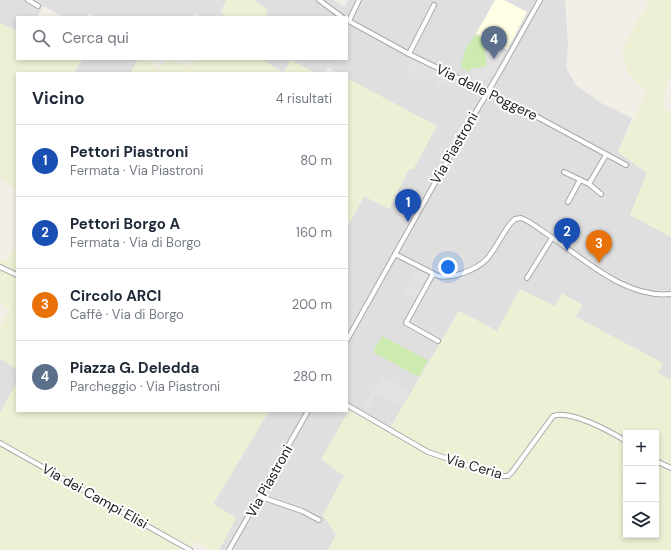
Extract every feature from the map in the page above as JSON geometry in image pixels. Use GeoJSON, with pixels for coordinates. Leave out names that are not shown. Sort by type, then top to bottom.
{"type":"FeatureCollection","features":[{"type":"Feature","properties":{"kind":"street"},"geometry":{"type":"LineString","coordinates":[[28,0],[38,6]]}},
{"type":"Feature","properties":{"kind":"street"},"geometry":{"type":"LineString","coordinates":[[319,0],[341,16]]}},
{"type":"Feature","properties":{"kind":"street"},"geometry":{"type":"LineString","coordinates":[[348,20],[359,0]]}},
{"type":"Feature","properties":{"kind":"street","name":"Via Piastroni"},"geometry":{"type":"LineString","coordinates":[[348,338],[540,0]]}},
{"type":"Feature","properties":{"kind":"street"},"geometry":{"type":"LineString","coordinates":[[409,54],[434,5]]}},
{"type":"Feature","properties":{"kind":"street","name":"Via delle Poggere"},"geometry":{"type":"LineString","coordinates":[[348,20],[409,54],[487,91],[626,165]]}},
{"type":"Feature","properties":{"kind":"street"},"geometry":{"type":"LineString","coordinates":[[588,184],[606,155]]}},
{"type":"Feature","properties":{"kind":"street"},"geometry":{"type":"LineString","coordinates":[[564,172],[588,184],[601,194]]}},
{"type":"Feature","properties":{"kind":"street"},"geometry":{"type":"LineString","coordinates":[[568,202],[580,180]]}},
{"type":"Feature","properties":{"kind":"street"},"geometry":{"type":"LineString","coordinates":[[395,254],[433,274],[443,277],[450,277],[483,264],[510,224],[517,218],[525,220],[612,279],[631,289],[649,294],[671,294]]}},
{"type":"Feature","properties":{"kind":"street"},"geometry":{"type":"LineString","coordinates":[[527,278],[552,238]]}},
{"type":"Feature","properties":{"kind":"street"},"geometry":{"type":"LineString","coordinates":[[0,267],[16,275]]}},
{"type":"Feature","properties":{"kind":"street"},"geometry":{"type":"LineString","coordinates":[[433,274],[406,323],[438,341]]}},
{"type":"Feature","properties":{"kind":"street","name":"Via Ceria"},"geometry":{"type":"LineString","coordinates":[[348,406],[428,452],[499,476],[508,476],[512,472],[553,416],[569,415],[623,440]]}},
{"type":"Feature","properties":{"kind":"street","name":"Via Piastroni"},"geometry":{"type":"LineString","coordinates":[[229,550],[261,497],[307,412]]}},
{"type":"Feature","properties":{"kind":"street","name":"Via dei Campi Elisi"},"geometry":{"type":"LineString","coordinates":[[0,443],[190,550]]}},
{"type":"Feature","properties":{"kind":"street"},"geometry":{"type":"LineString","coordinates":[[659,462],[671,468]]}},
{"type":"Feature","properties":{"kind":"street"},"geometry":{"type":"LineString","coordinates":[[261,497],[302,511],[319,520]]}},
{"type":"Feature","properties":{"kind":"shaded area"},"geometry":{"type":"Polygon","coordinates":[[[0,0],[226,0],[221,12],[226,16],[201,16],[195,13],[194,16],[94,16],[89,13],[88,16],[62,16],[43,6],[38,16],[16,16],[16,31],[0,23],[0,0]]]}},
{"type":"Feature","properties":{"kind":"shaded area"},"geometry":{"type":"Polygon","coordinates":[[[226,0],[253,0],[268,10],[265,16],[226,16],[221,13],[226,0]]]}},
{"type":"Feature","properties":{"kind":"shaded area"},"geometry":{"type":"Polygon","coordinates":[[[253,0],[333,0],[344,7],[348,0],[565,0],[568,44],[566,68],[576,85],[601,103],[632,118],[618,152],[647,173],[630,215],[671,237],[671,380],[658,373],[662,364],[576,317],[582,304],[555,307],[497,331],[459,311],[387,433],[349,410],[344,476],[323,515],[336,535],[328,550],[219,550],[236,518],[213,504],[268,412],[348,412],[348,226],[364,196],[389,209],[409,168],[413,170],[348,79],[348,72],[335,72],[329,68],[326,72],[313,72],[291,60],[348,60],[348,16],[265,16],[268,10],[253,0]]]}},
{"type":"Feature","properties":{"kind":"shaded area"},"geometry":{"type":"Polygon","coordinates":[[[495,0],[504,0],[527,12],[507,50],[476,34],[495,0]]]}},
{"type":"Feature","properties":{"kind":"shaded area"},"geometry":{"type":"Polygon","coordinates":[[[649,0],[671,0],[671,73],[662,106],[671,112],[671,237],[630,215],[647,173],[618,152],[646,92],[627,72],[622,50],[649,0]]]}},
{"type":"Feature","properties":{"kind":"shaded area"},"geometry":{"type":"Polygon","coordinates":[[[0,23],[16,31],[16,60],[82,60],[74,72],[16,72],[16,189],[0,179],[0,23]]]}},
{"type":"Feature","properties":{"kind":"shaded area"},"geometry":{"type":"Polygon","coordinates":[[[488,41],[507,50],[492,75],[489,76],[489,80],[471,82],[470,69],[487,67],[484,43],[488,41]]]}},
{"type":"Feature","properties":{"kind":"shaded area"},"geometry":{"type":"Polygon","coordinates":[[[412,59],[439,72],[440,77],[448,77],[454,80],[454,84],[436,86],[436,78],[409,79],[408,75],[405,74],[412,59]]]}},
{"type":"Feature","properties":{"kind":"shaded area"},"geometry":{"type":"Polygon","coordinates":[[[82,60],[138,60],[132,72],[74,72],[82,60]]]}},
{"type":"Feature","properties":{"kind":"shaded area"},"geometry":{"type":"Polygon","coordinates":[[[138,60],[147,60],[158,68],[168,60],[189,67],[193,60],[263,60],[281,72],[132,72],[138,60]]]}},
{"type":"Feature","properties":{"kind":"shaded area"},"geometry":{"type":"Polygon","coordinates":[[[263,60],[291,60],[285,72],[263,60]]]}},
{"type":"Feature","properties":{"kind":"shaded area"},"geometry":{"type":"Polygon","coordinates":[[[291,60],[313,72],[284,72],[291,60]]]}},
{"type":"Feature","properties":{"kind":"shaded area"},"geometry":{"type":"Polygon","coordinates":[[[348,79],[437,126],[413,170],[409,169],[389,209],[364,196],[348,226],[348,79]]]}},
{"type":"Feature","properties":{"kind":"shaded area"},"geometry":{"type":"Polygon","coordinates":[[[16,244],[16,369],[0,358],[0,328],[9,310],[0,302],[0,259],[6,261],[16,244]]]}},
{"type":"Feature","properties":{"kind":"shaded area"},"geometry":{"type":"Polygon","coordinates":[[[418,269],[430,276],[416,299],[404,292],[418,269]]]}},
{"type":"Feature","properties":{"kind":"shaded area"},"geometry":{"type":"Polygon","coordinates":[[[520,289],[555,306],[562,293],[582,305],[576,317],[663,363],[658,373],[671,380],[671,550],[328,550],[336,535],[323,515],[344,476],[321,459],[349,410],[388,432],[459,311],[497,331],[520,289]]]}},
{"type":"Feature","properties":{"kind":"shaded area"},"geometry":{"type":"Polygon","coordinates":[[[0,358],[16,369],[16,384],[0,413],[0,358]]]}},
{"type":"Feature","properties":{"kind":"shaded area"},"geometry":{"type":"Polygon","coordinates":[[[382,375],[410,390],[401,407],[376,394],[367,410],[362,408],[382,375]]]}},
{"type":"Feature","properties":{"kind":"shaded area"},"geometry":{"type":"Polygon","coordinates":[[[16,384],[16,412],[268,412],[213,504],[236,518],[219,550],[211,550],[194,541],[189,550],[0,550],[0,413],[16,384]]]}},
{"type":"Feature","properties":{"kind":"green space"},"geometry":{"type":"Polygon","coordinates":[[[476,34],[488,41],[484,43],[487,67],[470,69],[470,72],[461,68],[465,50],[476,34]]]}},
{"type":"Feature","properties":{"kind":"green space"},"geometry":{"type":"Polygon","coordinates":[[[382,336],[428,360],[419,377],[373,352],[382,336]]]}},
{"type":"Feature","properties":{"kind":"place","name":"Piazza G. Deledda"},"geometry":{"type":"Point","coordinates":[494,59]}},
{"type":"Feature","properties":{"kind":"place","name":"Pettori Piastroni"},"geometry":{"type":"Point","coordinates":[408,222]}},
{"type":"Feature","properties":{"kind":"place","name":"Pettori Borgo A"},"geometry":{"type":"Point","coordinates":[567,251]}},
{"type":"Feature","properties":{"kind":"place","name":"Circolo ARCI"},"geometry":{"type":"Point","coordinates":[599,263]}}]}
